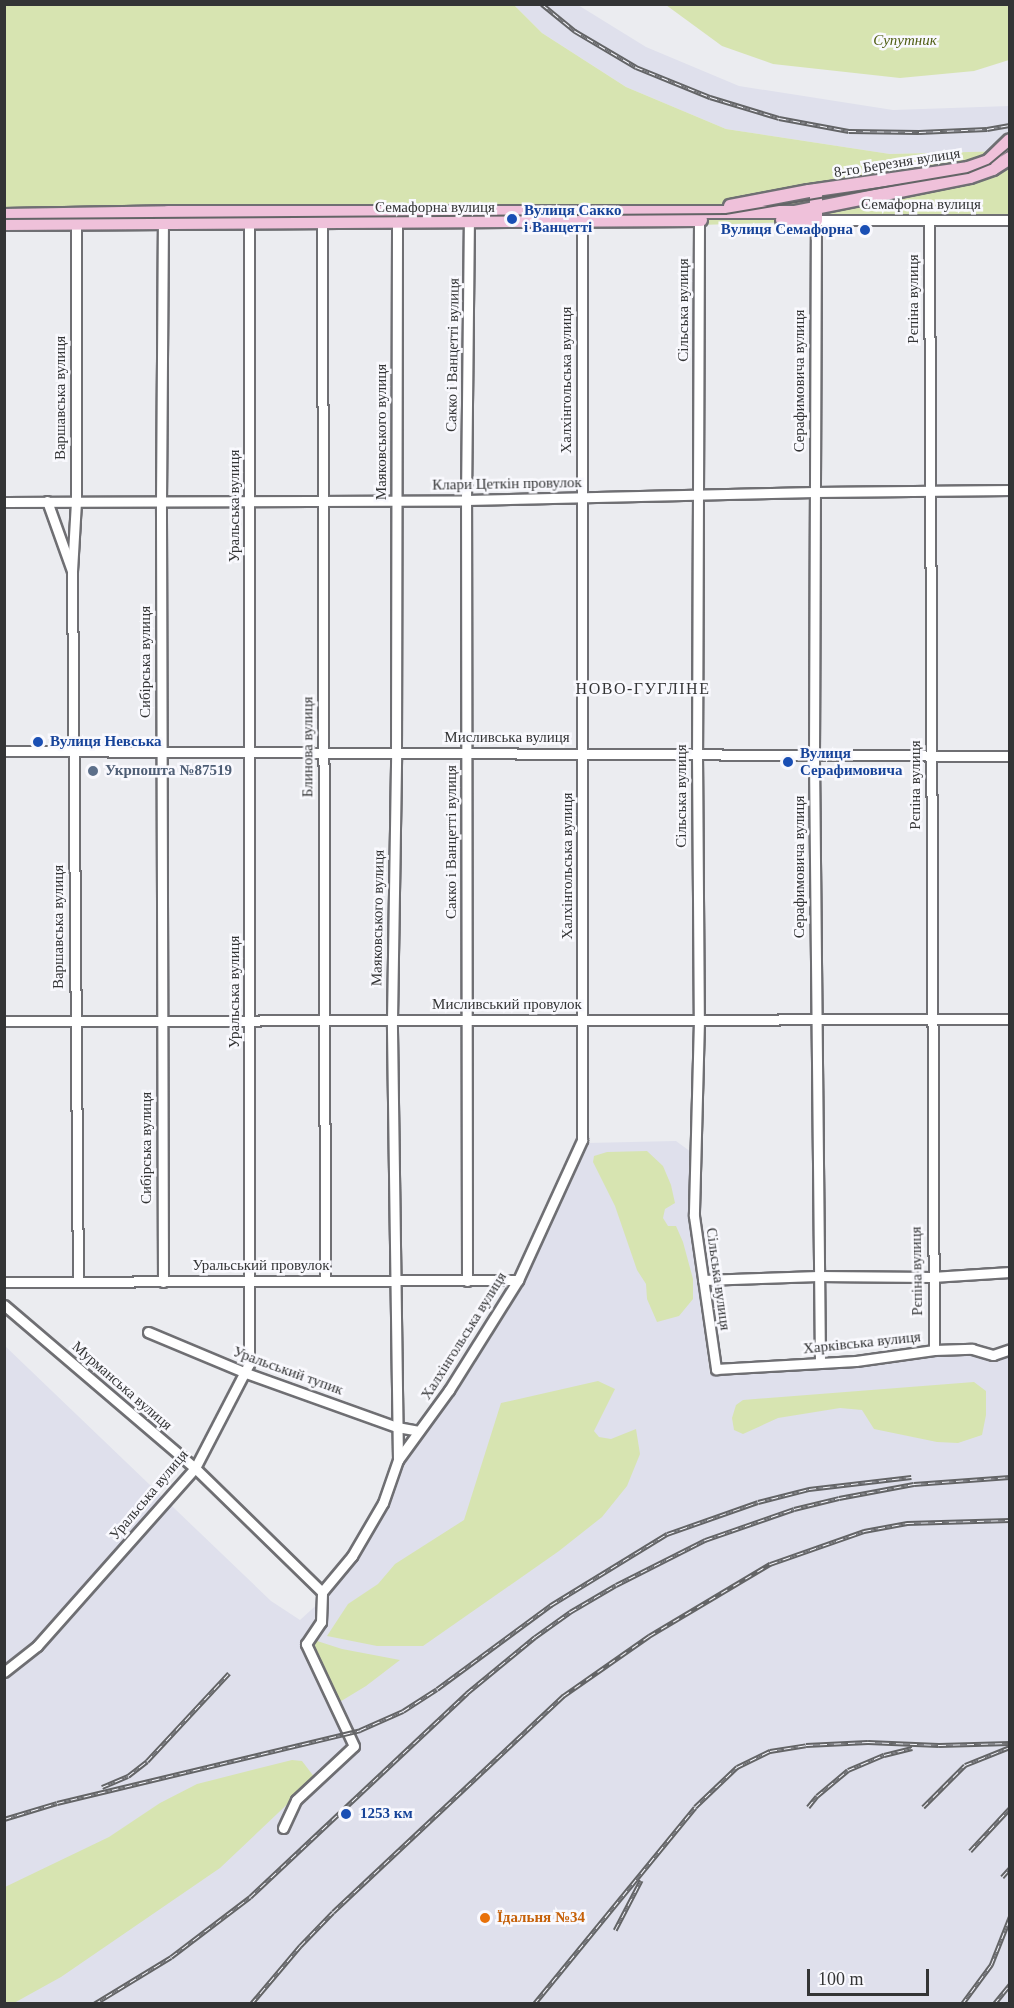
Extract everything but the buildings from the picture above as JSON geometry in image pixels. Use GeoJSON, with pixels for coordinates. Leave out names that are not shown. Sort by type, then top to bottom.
{"type":"FeatureCollection","features":[{"type":"Feature","properties":{"kind":"main road","name":"8-го Березня вулиця"},"geometry":{"type":"LineString","coordinates":[[816,190],[968,168],[988,161],[1010,140]]}},
{"type":"Feature","properties":{"kind":"main road","name":"8-го Березня вулиця"},"geometry":{"type":"LineString","coordinates":[[816,215],[970,177],[993,169],[1010,158]]}},
{"type":"Feature","properties":{"kind":"main road","name":"Семафорна вулиця"},"geometry":{"type":"LineString","coordinates":[[4,224],[249,223],[674,210],[733,206],[816,190]]}},
{"type":"Feature","properties":{"kind":"main road","name":"Серафимовича вулиця"},"geometry":{"type":"LineString","coordinates":[[816,190],[816,215]]}},
{"type":"Feature","properties":{"kind":"main road","name":"Семафорна вулиця"},"geometry":{"type":"LineString","coordinates":[[674,210],[816,215]]}},
{"type":"Feature","properties":{"kind":"main road","name":"Семафорна вулиця"},"geometry":{"type":"LineString","coordinates":[[4,215],[168,212],[397,223],[699,220],[816,215]]}},
{"type":"Feature","properties":{"kind":"street","name":"Семафорна вулиця"},"geometry":{"type":"LineString","coordinates":[[816,215],[929,220],[1010,220]]}},
{"type":"Feature","properties":{"kind":"street","name":"Серафимовича вулиця"},"geometry":{"type":"LineString","coordinates":[[816,215],[814,755],[820,1363]]}},
{"type":"Feature","properties":{"kind":"street","name":"Блинова вулиця"},"geometry":{"type":"LineString","coordinates":[[322,219],[325,1281]]}},
{"type":"Feature","properties":{"kind":"street","name":"Сільська вулиця"},"geometry":{"type":"LineString","coordinates":[[699,220],[697,754],[699,1020],[694,1216],[716,1370]]}},
{"type":"Feature","properties":{"kind":"street","name":"Рєпіна вулиця"},"geometry":{"type":"LineString","coordinates":[[929,220],[933,1350]]}},
{"type":"Feature","properties":{"kind":"street","name":"Халхінгольська вулиця"},"geometry":{"type":"LineString","coordinates":[[398,1460],[449,1390],[518,1280],[582,1140],[582,221]]}},
{"type":"Feature","properties":{"kind":"street","name":"Сакко і Ванцетті вулиця"},"geometry":{"type":"LineString","coordinates":[[468,1281],[466,500],[469,222]]}},
{"type":"Feature","properties":{"kind":"street","name":"Сибірська вулиця"},"geometry":{"type":"LineString","coordinates":[[163,223],[160,752],[163,1282]]}},
{"type":"Feature","properties":{"kind":"street","name":"Уральська вулиця"},"geometry":{"type":"LineString","coordinates":[[4,1672],[37,1646],[195,1468],[246,1373],[250,1355],[249,223]]}},
{"type":"Feature","properties":{"kind":"street","name":"Маяковського вулиця"},"geometry":{"type":"LineString","coordinates":[[322,1592],[352,1556],[383,1503],[398,1460],[392,1020],[396,753],[397,223]]}},
{"type":"Feature","properties":{"kind":"street","name":"Варшавська вулиця"},"geometry":{"type":"LineString","coordinates":[[76,224],[76,502],[72,571],[78,1282]]}},
{"type":"Feature","properties":{"kind":"street","name":"Клари Цеткін провулок"},"geometry":{"type":"LineString","coordinates":[[4,502],[396,501],[1010,490]]}},
{"type":"Feature","properties":{"kind":"street","name":"Варшавська вулиця"},"geometry":{"type":"LineString","coordinates":[[47,501],[72,571]]}},
{"type":"Feature","properties":{"kind":"street","name":"Мисливська вулиця"},"geometry":{"type":"LineString","coordinates":[[4,751],[1010,756]]}},
{"type":"Feature","properties":{"kind":"street","name":"Мисливський провулок"},"geometry":{"type":"LineString","coordinates":[[4,1021],[1010,1019]]}},
{"type":"Feature","properties":{"kind":"street"},"geometry":{"type":"LineString","coordinates":[[703,1280],[818,1276],[932,1277],[1010,1272]]}},
{"type":"Feature","properties":{"kind":"street","name":"Уральський провулок"},"geometry":{"type":"LineString","coordinates":[[4,1282],[518,1280]]}},
{"type":"Feature","properties":{"kind":"street","name":"Мурманська вулиця"},"geometry":{"type":"LineString","coordinates":[[4,1305],[195,1468],[322,1592]]}},
{"type":"Feature","properties":{"kind":"street","name":"Уральський тупик"},"geometry":{"type":"LineString","coordinates":[[148,1332],[246,1373],[397,1427],[419,1431]]}},
{"type":"Feature","properties":{"kind":"street","name":"Харківська вулиця"},"geometry":{"type":"LineString","coordinates":[[716,1370],[820,1363],[933,1350],[972,1349],[993,1355],[1010,1349]]}},
{"type":"Feature","properties":{"kind":"street"},"geometry":{"type":"LineString","coordinates":[[283,1828],[296,1800],[354,1746],[306,1644],[321,1622],[322,1592]]}},
{"type":"Feature","properties":{"kind":"shaded area"},"geometry":{"type":"Polygon","coordinates":[[[514,5],[578,5],[646,47],[739,86],[893,110],[1009,106],[1009,151],[890,154],[726,129],[626,87],[542,33],[514,5]]]}},
{"type":"Feature","properties":{"kind":"shaded area"},"geometry":{"type":"Polygon","coordinates":[[[676,1141],[691,1152],[689,1218],[710,1375],[857,1366],[934,1355],[972,1354],[993,1360],[1009,1354],[1009,2003],[5,2003],[4,1345],[271,1601],[300,1620],[322,1600],[356,1558],[388,1505],[403,1461],[454,1393],[523,1282],[587,1143],[676,1141]]]}},
{"type":"Feature","properties":{"kind":"green space"},"geometry":{"type":"Polygon","coordinates":[[[4,5],[514,5],[542,33],[626,87],[726,129],[890,154],[1009,151],[1009,220],[865,220],[699,225],[5,228],[4,5]]]}},
{"type":"Feature","properties":{"kind":"green space","name":"Супутник"},"geometry":{"type":"Polygon","coordinates":[[[666,5],[1009,5],[1009,60],[974,71],[900,78],[773,64],[722,46],[666,5]]]}},
{"type":"Feature","properties":{"kind":"green space"},"geometry":{"type":"Polygon","coordinates":[[[647,1151],[663,1166],[671,1185],[675,1203],[665,1209],[663,1218],[668,1226],[676,1226],[693,1279],[693,1299],[679,1316],[657,1322],[647,1299],[646,1284],[637,1270],[615,1206],[593,1162],[594,1156],[607,1152],[647,1151]]]}},
{"type":"Feature","properties":{"kind":"green space"},"geometry":{"type":"Polygon","coordinates":[[[598,1381],[615,1389],[594,1431],[599,1437],[611,1439],[636,1429],[640,1454],[627,1486],[602,1517],[559,1551],[423,1646],[377,1646],[327,1636],[348,1604],[378,1584],[395,1564],[464,1520],[501,1403],[598,1381]]]}},
{"type":"Feature","properties":{"kind":"green space"},"geometry":{"type":"Polygon","coordinates":[[[974,1382],[986,1391],[986,1415],[982,1435],[958,1443],[937,1442],[874,1429],[862,1410],[840,1408],[778,1418],[743,1434],[734,1430],[732,1418],[736,1405],[743,1400],[974,1382]]]}},
{"type":"Feature","properties":{"kind":"green space"},"geometry":{"type":"Polygon","coordinates":[[[314,1640],[342,1649],[400,1660],[366,1686],[338,1703],[313,1647],[314,1640]]]}},
{"type":"Feature","properties":{"kind":"green space"},"geometry":{"type":"Polygon","coordinates":[[[292,1760],[302,1761],[315,1778],[220,1868],[61,1977],[14,2003],[5,2004],[5,1887],[109,1837],[160,1803],[197,1784],[292,1760]]]}},
{"type":"Feature","properties":{"kind":"tram line"},"geometry":{"type":"LineString","coordinates":[[4,219],[726,214],[968,173],[990,164],[1010,147]]}},
{"type":"Feature","properties":{"kind":"railway"},"geometry":{"type":"LineString","coordinates":[[542,4],[575,31],[636,67],[710,97],[779,118],[849,131],[919,132],[987,129],[1010,125]]}},
{"type":"Feature","properties":{"kind":"railway"},"geometry":{"type":"LineString","coordinates":[[4,1819],[57,1803],[360,1730],[403,1711],[437,1689],[551,1605],[667,1534],[758,1502],[809,1489],[911,1477]]}},
{"type":"Feature","properties":{"kind":"railway"},"geometry":{"type":"LineString","coordinates":[[94,2004],[171,1957],[250,1897],[467,1693],[535,1637],[570,1612],[616,1585],[705,1540],[794,1509],[914,1484],[1010,1477]]}},
{"type":"Feature","properties":{"kind":"railway"},"geometry":{"type":"LineString","coordinates":[[251,2004],[300,1946],[333,1912],[563,1696],[649,1636],[770,1564],[864,1531],[907,1523],[1010,1520]]}},
{"type":"Feature","properties":{"kind":"railway"},"geometry":{"type":"LineString","coordinates":[[102,1787],[128,1776],[147,1761],[229,1673]]}},
{"type":"Feature","properties":{"kind":"railway"},"geometry":{"type":"LineString","coordinates":[[534,2004],[695,1807],[737,1767],[770,1751],[806,1745],[868,1742],[939,1745],[1010,1743]]}},
{"type":"Feature","properties":{"kind":"railway"},"geometry":{"type":"LineString","coordinates":[[923,1807],[965,1765],[1010,1747]]}},
{"type":"Feature","properties":{"kind":"railway"},"geometry":{"type":"LineString","coordinates":[[808,1807],[817,1796],[848,1770],[884,1755],[912,1748]]}},
{"type":"Feature","properties":{"kind":"railway"},"geometry":{"type":"LineString","coordinates":[[970,1851],[1010,1808]]}},
{"type":"Feature","properties":{"kind":"railway"},"geometry":{"type":"LineString","coordinates":[[1002,1877],[1010,1868]]}},
{"type":"Feature","properties":{"kind":"railway"},"geometry":{"type":"LineString","coordinates":[[615,1930],[641,1880]]}},
{"type":"Feature","properties":{"kind":"railway"},"geometry":{"type":"LineString","coordinates":[[962,2004],[991,1965],[1010,1917]]}},
{"type":"Feature","properties":{"kind":"railway"},"geometry":{"type":"LineString","coordinates":[[994,2004],[1010,1984]]}},
{"type":"Feature","properties":{"kind":"place","name":"Вулиця Сакко і Ванцетті"},"geometry":{"type":"Point","coordinates":[512,219]}},
{"type":"Feature","properties":{"kind":"place","name":"Вулиця Семафорна"},"geometry":{"type":"Point","coordinates":[865,230]}},
{"type":"Feature","properties":{"kind":"place","name":"Вулиця Невська"},"geometry":{"type":"Point","coordinates":[38,742]}},
{"type":"Feature","properties":{"kind":"place","name":"Вулиця Серафимовича"},"geometry":{"type":"Point","coordinates":[788,762]}},
{"type":"Feature","properties":{"kind":"place","name":"Укрпошта №87519"},"geometry":{"type":"Point","coordinates":[93,771]}},
{"type":"Feature","properties":{"kind":"place","name":"1253 км"},"geometry":{"type":"Point","coordinates":[346,1814]}},
{"type":"Feature","properties":{"kind":"place","name":"Їдальня №34"},"geometry":{"type":"Point","coordinates":[485,1918]}},
{"type":"Feature","properties":{"kind":"district","name":"НОВО-ГУГЛІНЕ"},"geometry":{"type":"Point","coordinates":[643,689]}}]}
